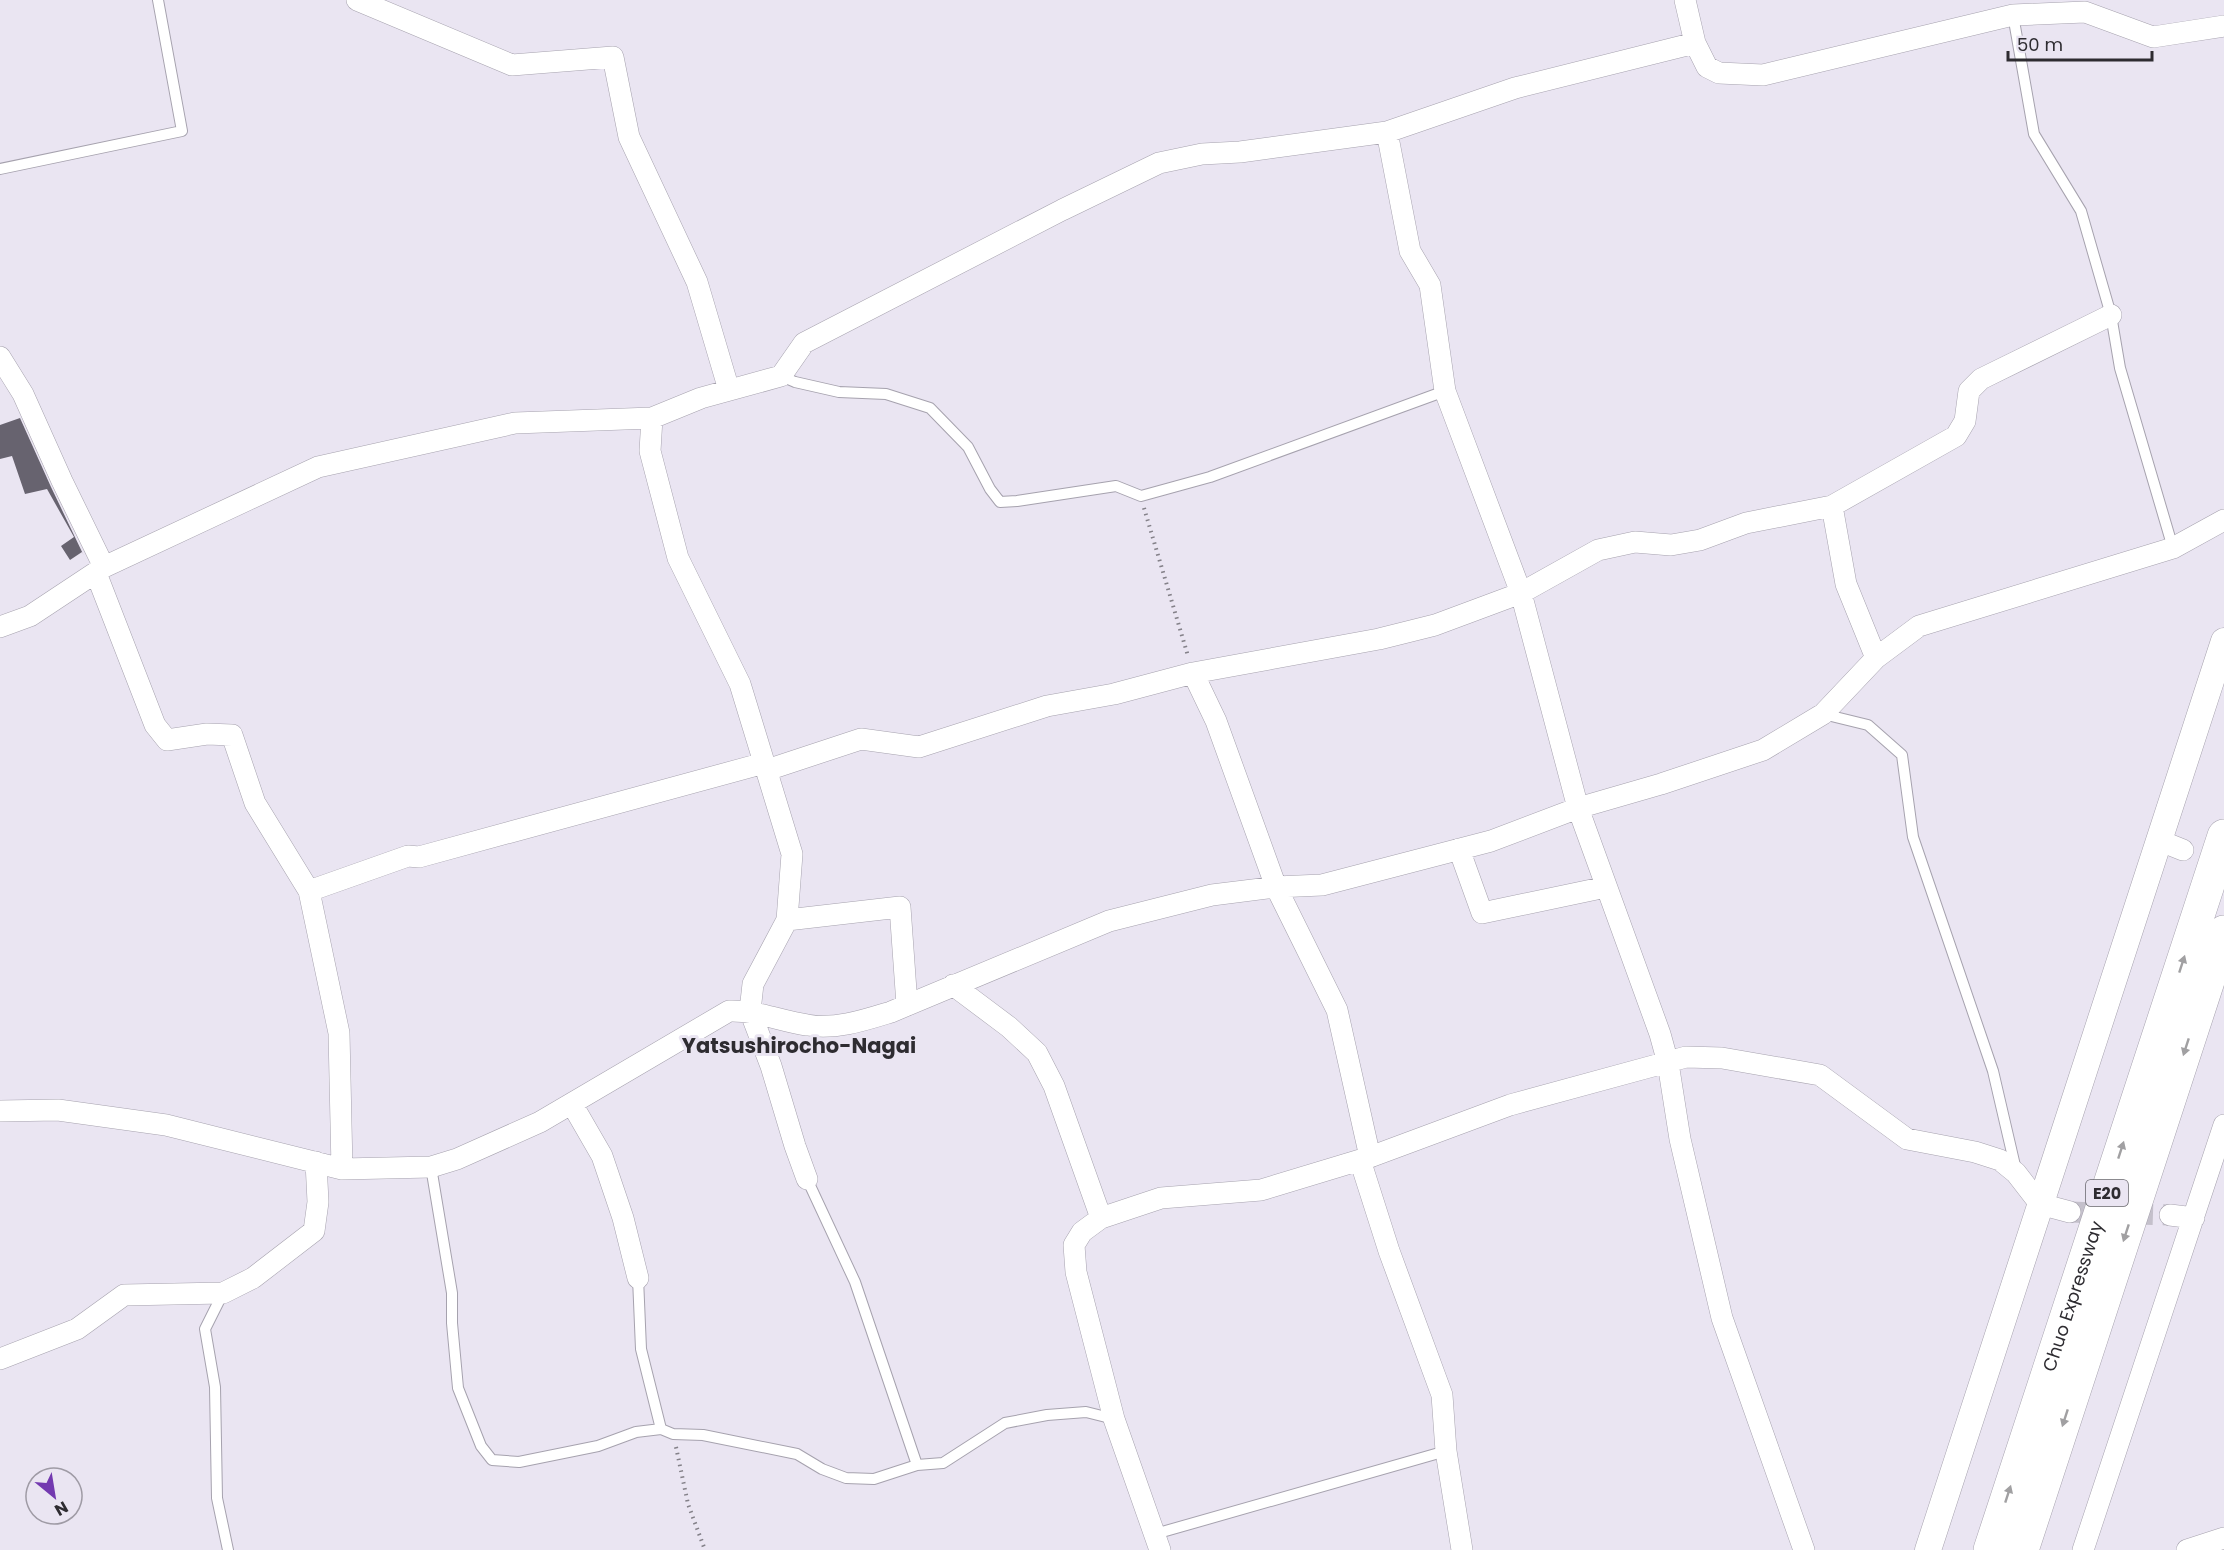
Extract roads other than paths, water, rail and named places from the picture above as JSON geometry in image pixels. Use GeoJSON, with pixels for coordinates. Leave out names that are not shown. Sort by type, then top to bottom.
{"type":"FeatureCollection","features":[{"type":"Feature","properties":{"kind":"highway","name":"Chuo Expressway"},"geometry":{"type":"LineString","coordinates":[[1989,1550],[2224,836]]}},
{"type":"Feature","properties":{"kind":"highway","name":"Chuo Expressway"},"geometry":{"type":"LineString","coordinates":[[2022,1550],[2224,932]]}},
{"type":"Feature","properties":{"kind":"street"},"geometry":{"type":"LineString","coordinates":[[357,0],[512,65],[613,57],[629,137],[697,282],[729,390]]}},
{"type":"Feature","properties":{"kind":"street"},"geometry":{"type":"LineString","coordinates":[[1685,0],[1695,43],[1707,67],[1719,73],[1763,75],[2013,15],[2085,12],[2153,37],[2224,26]]}},
{"type":"Feature","properties":{"kind":"street"},"geometry":{"type":"LineString","coordinates":[[0,627],[30,616],[100,570],[318,466],[515,423],[652,418],[701,398],[781,376],[804,343],[1062,210],[1159,163],[1202,154],[1240,152],[1387,132],[1515,88],[1695,43]]}},
{"type":"Feature","properties":{"kind":"street"},"geometry":{"type":"LineString","coordinates":[[1387,132],[1410,251],[1430,285],[1445,391],[1521,592],[1578,808],[1660,1034],[1668,1063],[1680,1139],[1722,1318],[1804,1550]]}},
{"type":"Feature","properties":{"kind":"street"},"geometry":{"type":"LineString","coordinates":[[309,891],[408,856],[419,857],[861,739],[919,747],[1047,706],[1114,694],[1193,673],[1390,636],[1435,625],[1521,592],[1598,550],[1635,542],[1671,545],[1700,540],[1746,524],[1832,506],[1956,436],[1965,422],[1969,391],[1981,379],[2110,315]]}},
{"type":"Feature","properties":{"kind":"street"},"geometry":{"type":"LineString","coordinates":[[0,357],[23,394],[100,570],[155,725],[167,740],[207,734],[232,735],[255,803],[309,891],[339,1033],[342,1169]]}},
{"type":"Feature","properties":{"kind":"street"},"geometry":{"type":"LineString","coordinates":[[652,418],[650,451],[678,558],[740,684],[792,854],[787,920],[753,984],[750,1011],[771,1066],[807,1179]]}},
{"type":"Feature","properties":{"kind":"street"},"geometry":{"type":"LineString","coordinates":[[1832,506],[1846,584],[1876,658]]}},
{"type":"Feature","properties":{"kind":"street"},"geometry":{"type":"LineString","coordinates":[[0,1111],[58,1110],[166,1125],[342,1169],[431,1167],[458,1159],[540,1122],[729,1011],[750,1011],[810,1026],[855,1023],[907,1005],[1109,921],[1212,896],[1276,887],[1322,885],[1491,841],[1578,808],[1661,784],[1763,750],[1823,714],[1876,658],[1919,626],[2173,548],[2224,520]]}},
{"type":"Feature","properties":{"kind":"street"},"geometry":{"type":"LineString","coordinates":[[1928,1550],[2224,641]]}},
{"type":"Feature","properties":{"kind":"street"},"geometry":{"type":"LineString","coordinates":[[1193,673],[1216,721],[1276,887],[1337,1010],[1365,1158],[1389,1251],[1442,1395],[1446,1451],[1462,1550]]}},
{"type":"Feature","properties":{"kind":"street"},"geometry":{"type":"LineString","coordinates":[[2158,840],[2183,850]]}},
{"type":"Feature","properties":{"kind":"street"},"geometry":{"type":"LineString","coordinates":[[1459,849],[1482,913],[1606,887]]}},
{"type":"Feature","properties":{"kind":"street"},"geometry":{"type":"LineString","coordinates":[[787,920],[900,907],[907,1005]]}},
{"type":"Feature","properties":{"kind":"street"},"geometry":{"type":"LineString","coordinates":[[953,985],[1009,1027],[1037,1053],[1054,1086],[1101,1218]]}},
{"type":"Feature","properties":{"kind":"street"},"geometry":{"type":"LineString","coordinates":[[1157,1542],[1114,1419],[1076,1272],[1074,1245],[1082,1232],[1101,1218],[1161,1198],[1261,1190],[1365,1158],[1510,1105],[1686,1057],[1722,1058],[1820,1076],[1907,1139],[1975,1152],[2000,1160],[2016,1173],[2040,1204],[2070,1212]]}},
{"type":"Feature","properties":{"kind":"street"},"geometry":{"type":"LineString","coordinates":[[572,1104],[602,1156],[623,1218],[638,1278]]}},
{"type":"Feature","properties":{"kind":"street"},"geometry":{"type":"LineString","coordinates":[[2083,1550],[2224,1125]]}},
{"type":"Feature","properties":{"kind":"street"},"geometry":{"type":"LineString","coordinates":[[0,1359],[77,1329],[124,1295],[224,1293],[253,1278],[314,1231],[318,1202],[316,1162]]}},
{"type":"Feature","properties":{"kind":"street"},"geometry":{"type":"LineString","coordinates":[[2170,1215],[2194,1218]]}},
{"type":"Feature","properties":{"kind":"street"},"geometry":{"type":"LineString","coordinates":[[2187,1550],[2224,1538]]}},
{"type":"Feature","properties":{"kind":"lane"},"geometry":{"type":"LineString","coordinates":[[0,169],[182,131],[158,0]]}},
{"type":"Feature","properties":{"kind":"lane"},"geometry":{"type":"LineString","coordinates":[[2013,15],[2034,134],[2081,211],[2110,315],[2120,368],[2173,548]]}},
{"type":"Feature","properties":{"kind":"lane"},"geometry":{"type":"LineString","coordinates":[[781,376],[795,382],[839,392],[886,394],[930,408],[968,447],[990,489],[1000,502],[1116,486],[1141,496],[1210,477],[1445,391]]}},
{"type":"Feature","properties":{"kind":"lane"},"geometry":{"type":"LineString","coordinates":[[1823,714],[1868,725],[1902,755],[1913,837],[1993,1071],[2016,1173]]}},
{"type":"Feature","properties":{"kind":"lane"},"geometry":{"type":"LineString","coordinates":[[431,1167],[452,1293],[452,1323],[458,1388],[482,1446],[492,1460],[519,1462],[598,1446],[636,1432],[661,1429],[673,1434],[703,1435],[797,1454],[822,1469],[846,1478],[874,1479],[917,1465],[943,1463],[1005,1423],[1047,1415],[1086,1412],[1114,1419]]}},
{"type":"Feature","properties":{"kind":"lane"},"geometry":{"type":"LineString","coordinates":[[807,1179],[855,1282],[917,1465]]}},
{"type":"Feature","properties":{"kind":"lane"},"geometry":{"type":"LineString","coordinates":[[638,1278],[641,1349],[661,1429]]}},
{"type":"Feature","properties":{"kind":"lane"},"geometry":{"type":"LineString","coordinates":[[224,1293],[205,1329],[215,1387],[217,1498],[228,1550]]}},
{"type":"Feature","properties":{"kind":"lane"},"geometry":{"type":"LineString","coordinates":[[1157,1542],[1446,1451]]}},
{"type":"Feature","properties":{"kind":"tunnel"},"geometry":{"type":"LineString","coordinates":[[2070,1212],[2170,1215]]}},
{"type":"Feature","properties":{"kind":"district","name":"Yatsushirocho-Nagai"},"geometry":{"type":"Point","coordinates":[799,1046]}}]}
